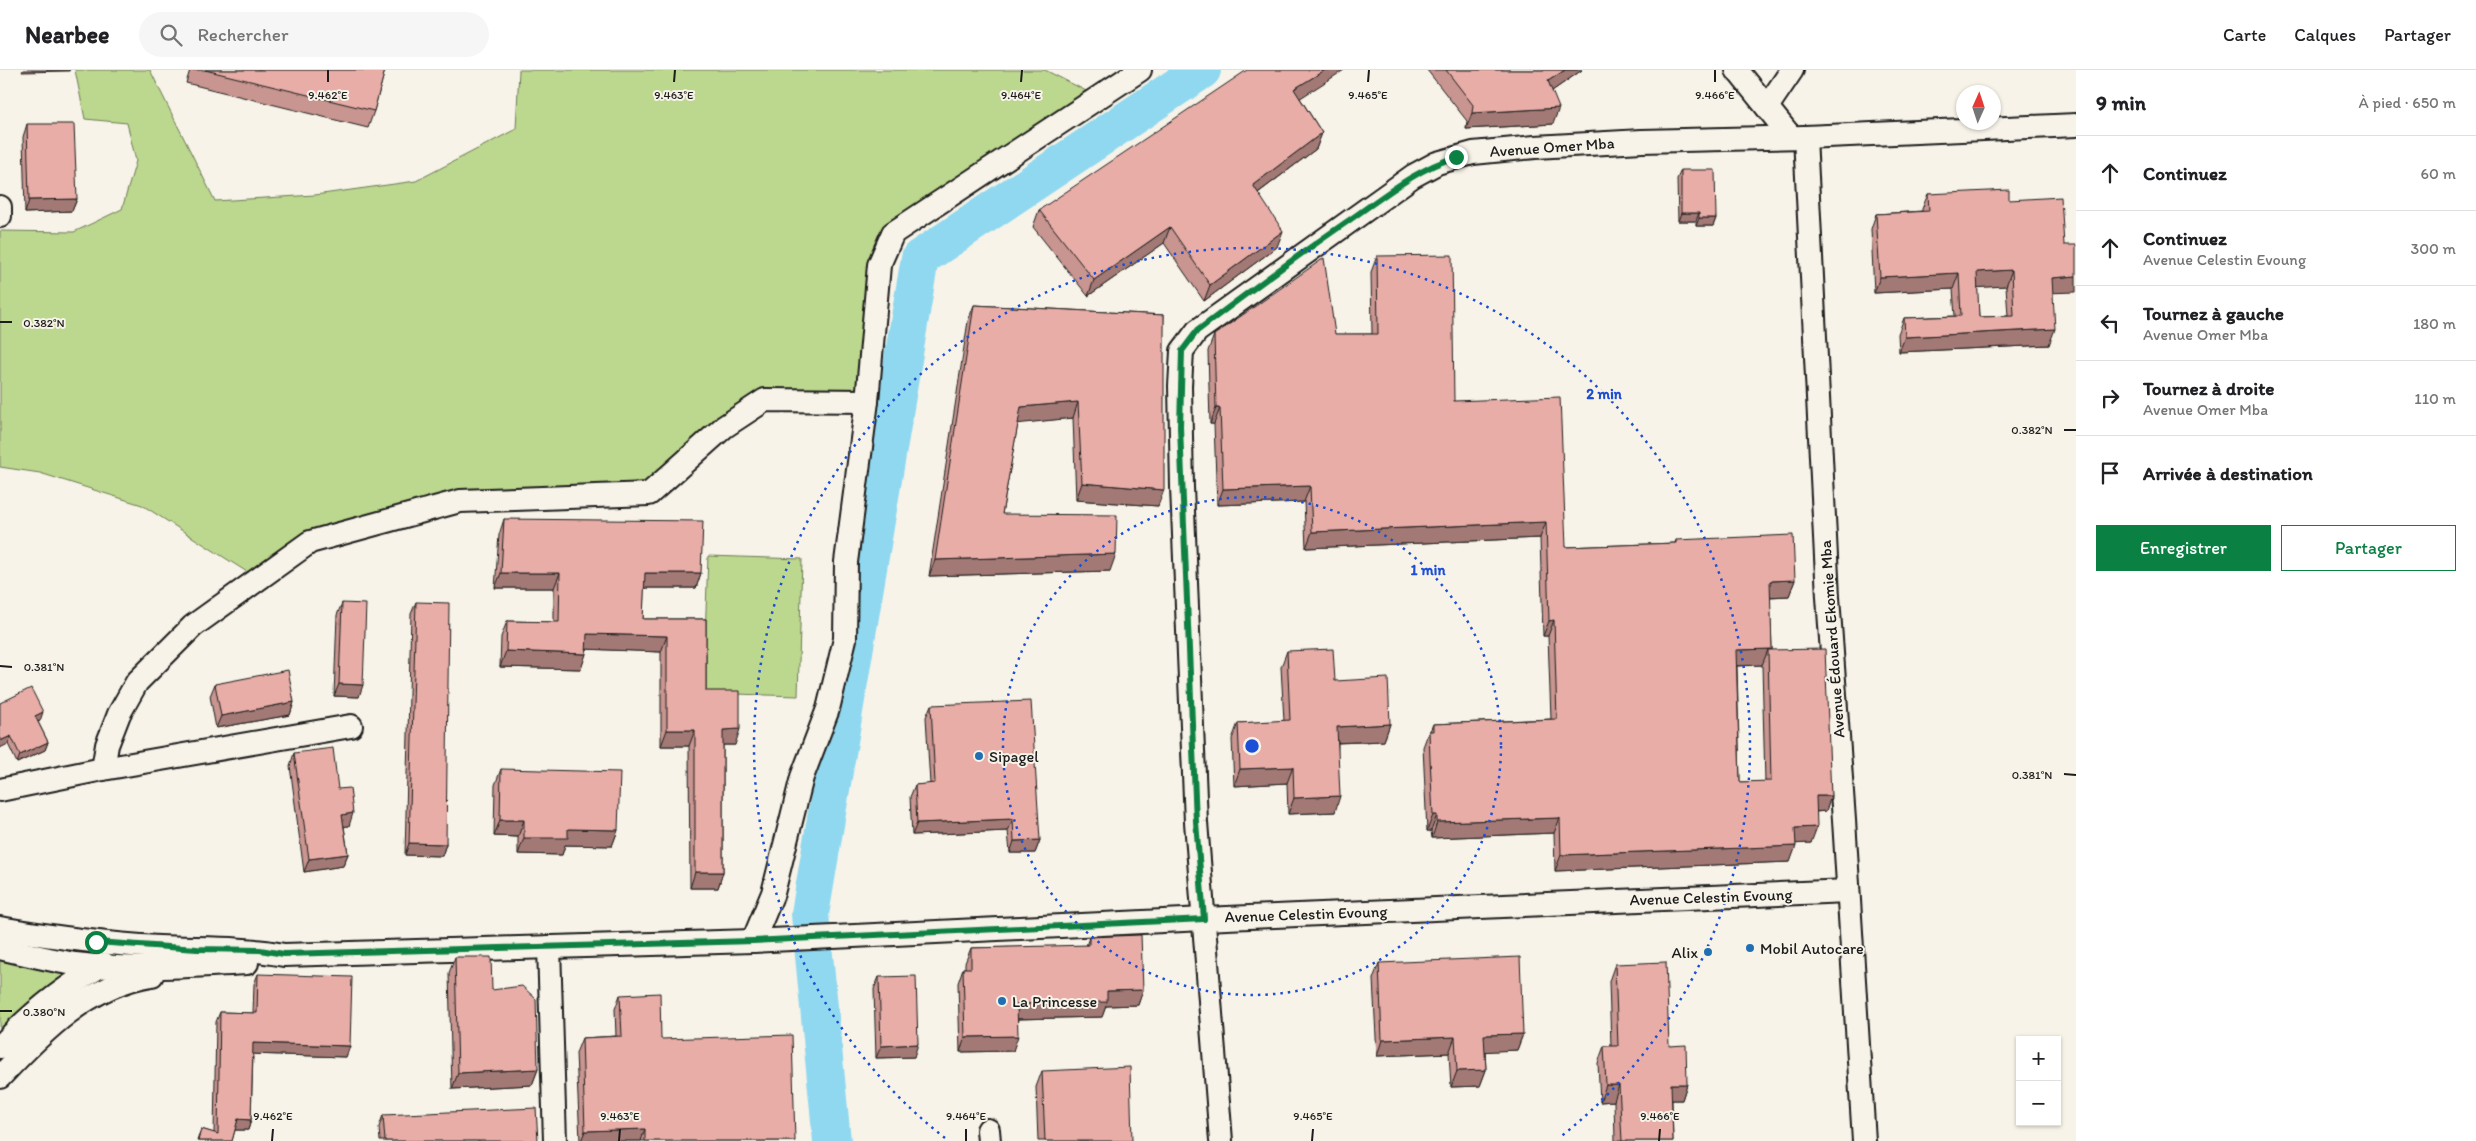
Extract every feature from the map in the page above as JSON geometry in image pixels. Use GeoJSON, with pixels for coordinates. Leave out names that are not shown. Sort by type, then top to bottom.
{"type":"FeatureCollection","features":[{"type":"Feature","properties":{"kind":"street"},"geometry":{"type":"LineString","coordinates":[[753,941],[773,893],[802,777],[828,709],[844,639],[846,562],[867,402],[879,265],[893,233],[1140,70]]}},
{"type":"Feature","properties":{"kind":"street"},"geometry":{"type":"LineString","coordinates":[[1737,70],[1766,107],[1798,137]]}},
{"type":"Feature","properties":{"kind":"street"},"geometry":{"type":"LineString","coordinates":[[1766,107],[1792,70]]}},
{"type":"Feature","properties":{"kind":"street","name":"Avenue Omer Mba"},"geometry":{"type":"LineString","coordinates":[[1221,1141],[1196,812],[1182,487],[1180,386],[1182,351],[1197,331],[1371,205],[1436,163],[1473,153],[1642,141],[1798,137],[2076,125]]}},
{"type":"Feature","properties":{"kind":"street","name":"Avenue Édouard Ekomie Mba"},"geometry":{"type":"LineString","coordinates":[[1798,137],[1864,1141]]}},
{"type":"Feature","properties":{"kind":"street"},"geometry":{"type":"LineString","coordinates":[[0,207],[0,216]]}},
{"type":"Feature","properties":{"kind":"street"},"geometry":{"type":"LineString","coordinates":[[102,769],[107,745],[119,714],[137,682],[193,626],[310,542],[460,501],[649,494],[724,427],[765,400],[867,402]]}},
{"type":"Feature","properties":{"kind":"street"},"geometry":{"type":"LineString","coordinates":[[0,790],[102,769],[351,726]]}},
{"type":"Feature","properties":{"kind":"street","name":"Avenue Celestin Evoung"},"geometry":{"type":"LineString","coordinates":[[284,954],[753,941],[1848,891]]}},
{"type":"Feature","properties":{"kind":"street"},"geometry":{"type":"LineString","coordinates":[[0,928],[44,936],[148,946],[260,950],[284,954]]}},
{"type":"Feature","properties":{"kind":"street"},"geometry":{"type":"LineString","coordinates":[[0,1047],[71,985],[123,954],[148,946]]}},
{"type":"Feature","properties":{"kind":"street"},"geometry":{"type":"LineString","coordinates":[[548,947],[555,1141]]}},
{"type":"Feature","properties":{"kind":"street"},"geometry":{"type":"LineString","coordinates":[[0,948],[65,962],[101,966],[260,963],[284,954]]}},
{"type":"Feature","properties":{"kind":"street"},"geometry":{"type":"LineString","coordinates":[[0,1077],[67,1012],[95,994],[122,982],[181,971],[195,965]]}},
{"type":"Feature","properties":{"kind":"green space"},"geometry":{"type":"Polygon","coordinates":[[[75,70],[150,70],[215,201],[315,195],[416,181],[516,129],[519,70],[1045,70],[1098,97],[893,233],[867,401],[765,400],[649,494],[460,501],[310,542],[258,579],[142,505],[40,473],[0,467],[0,231],[74,232],[122,209],[136,161],[127,123],[85,119],[75,70]]]}},
{"type":"Feature","properties":{"kind":"green space"},"geometry":{"type":"Polygon","coordinates":[[[708,556],[802,559],[798,696],[703,693],[708,556]]]}},
{"type":"Feature","properties":{"kind":"green space"},"geometry":{"type":"Polygon","coordinates":[[[0,956],[72,972],[0,1034],[0,956]]]}},
{"type":"Feature","properties":{"kind":"building"},"geometry":{"type":"Polygon","coordinates":[[[205,70],[385,70],[374,111],[205,70]]]}},
{"type":"Feature","properties":{"kind":"building"},"geometry":{"type":"Polygon","coordinates":[[[1247,70],[1325,70],[1294,89],[1322,133],[1253,185],[1283,231],[1210,285],[1170,227],[1094,280],[1039,210],[1247,70]]]}},
{"type":"Feature","properties":{"kind":"building"},"geometry":{"type":"Polygon","coordinates":[[[1446,70],[1565,70],[1548,81],[1559,108],[1472,113],[1473,105],[1446,70]]]}},
{"type":"Feature","properties":{"kind":"building"},"geometry":{"type":"Polygon","coordinates":[[[27,124],[74,124],[77,199],[29,200],[27,124]]]}},
{"type":"Feature","properties":{"kind":"building"},"geometry":{"type":"Polygon","coordinates":[[[1681,170],[1715,170],[1716,218],[1699,218],[1699,213],[1681,213],[1681,170]]]}},
{"type":"Feature","properties":{"kind":"building"},"geometry":{"type":"Polygon","coordinates":[[[2009,190],[2009,200],[2061,197],[2064,245],[2076,245],[2076,276],[2052,278],[2055,329],[1905,337],[1904,318],[1961,316],[1959,273],[1880,277],[1876,214],[1929,211],[1928,194],[2009,190]],[[2012,270],[1977,272],[1979,317],[2014,316],[2012,270]]]}},
{"type":"Feature","properties":{"kind":"building"},"geometry":{"type":"Polygon","coordinates":[[[1452,255],[1454,401],[1560,397],[1566,547],[1676,543],[1676,540],[1793,535],[1795,580],[1770,581],[1772,649],[1736,650],[1740,782],[1771,781],[1768,650],[1825,649],[1831,796],[1816,796],[1817,827],[1795,828],[1796,846],[1561,855],[1560,818],[1437,822],[1437,815],[1433,815],[1430,759],[1429,731],[1433,731],[1433,724],[1557,719],[1554,620],[1549,621],[1546,522],[1312,532],[1310,486],[1223,489],[1220,408],[1216,408],[1214,335],[1324,258],[1335,334],[1378,334],[1377,256],[1452,255]]]}},
{"type":"Feature","properties":{"kind":"building"},"geometry":{"type":"Polygon","coordinates":[[[974,305],[1164,315],[1164,490],[1082,483],[1078,402],[1021,407],[1002,514],[1117,515],[1116,554],[935,560],[974,305]]]}},
{"type":"Feature","properties":{"kind":"building"},"geometry":{"type":"Polygon","coordinates":[[[504,519],[703,521],[701,573],[645,573],[643,619],[706,619],[706,691],[740,691],[740,729],[723,730],[723,872],[695,872],[695,730],[667,730],[667,636],[587,634],[586,654],[506,651],[507,621],[559,622],[560,573],[501,573],[504,519]]]}},
{"type":"Feature","properties":{"kind":"building"},"geometry":{"type":"Polygon","coordinates":[[[416,602],[449,603],[446,844],[409,843],[416,602]]]}},
{"type":"Feature","properties":{"kind":"building"},"geometry":{"type":"Polygon","coordinates":[[[342,603],[366,604],[363,685],[339,684],[342,603]]]}},
{"type":"Feature","properties":{"kind":"building"},"geometry":{"type":"Polygon","coordinates":[[[1333,649],[1335,681],[1388,678],[1390,724],[1337,727],[1340,796],[1294,798],[1293,767],[1240,769],[1238,723],[1290,720],[1287,651],[1333,649]]]}},
{"type":"Feature","properties":{"kind":"building"},"geometry":{"type":"Polygon","coordinates":[[[288,670],[294,702],[221,716],[215,684],[288,670]]]}},
{"type":"Feature","properties":{"kind":"building"},"geometry":{"type":"Polygon","coordinates":[[[31,688],[43,712],[35,716],[48,742],[20,755],[11,736],[0,741],[0,703],[31,688]]]}},
{"type":"Feature","properties":{"kind":"building","name":"Sipagel"},"geometry":{"type":"Polygon","coordinates":[[[1031,701],[1040,840],[1014,841],[1013,819],[917,823],[915,785],[935,783],[931,705],[1031,701]]]}},
{"type":"Feature","properties":{"kind":"building"},"geometry":{"type":"Polygon","coordinates":[[[333,748],[338,789],[350,788],[353,813],[342,815],[348,854],[309,859],[294,753],[333,748]]]}},
{"type":"Feature","properties":{"kind":"building"},"geometry":{"type":"Polygon","coordinates":[[[501,769],[620,772],[618,830],[568,829],[568,838],[524,838],[524,820],[500,820],[501,769]]]}},
{"type":"Feature","properties":{"kind":"building"},"geometry":{"type":"Polygon","coordinates":[[[1141,935],[1143,990],[1107,991],[1107,1002],[1017,1004],[1018,1036],[965,1037],[963,968],[971,968],[971,948],[1089,945],[1089,937],[1141,935]]]}},
{"type":"Feature","properties":{"kind":"building"},"geometry":{"type":"Polygon","coordinates":[[[455,957],[491,957],[492,990],[522,986],[536,999],[538,1069],[458,1073],[455,957]]]}},
{"type":"Feature","properties":{"kind":"building"},"geometry":{"type":"Polygon","coordinates":[[[1520,957],[1523,1034],[1484,1035],[1486,1070],[1457,1071],[1455,1037],[1382,1040],[1379,963],[1520,957]]]}},
{"type":"Feature","properties":{"kind":"building"},"geometry":{"type":"Polygon","coordinates":[[[1666,962],[1669,1046],[1686,1045],[1687,1084],[1671,1084],[1673,1141],[1622,1141],[1619,1085],[1606,1085],[1604,1046],[1618,1046],[1615,964],[1666,962]]]}},
{"type":"Feature","properties":{"kind":"building"},"geometry":{"type":"Polygon","coordinates":[[[258,974],[352,977],[350,1046],[253,1043],[251,1120],[238,1119],[232,1141],[198,1141],[201,1129],[218,1134],[220,1012],[257,1013],[258,974]]]}},
{"type":"Feature","properties":{"kind":"building"},"geometry":{"type":"Polygon","coordinates":[[[916,976],[918,1044],[881,1046],[879,977],[916,976]]]}},
{"type":"Feature","properties":{"kind":"building"},"geometry":{"type":"Polygon","coordinates":[[[660,993],[661,1039],[792,1035],[795,1141],[645,1141],[645,1129],[585,1131],[582,1038],[622,1036],[620,995],[660,993]]]}},
{"type":"Feature","properties":{"kind":"building"},"geometry":{"type":"Polygon","coordinates":[[[1130,1067],[1132,1141],[1045,1141],[1042,1071],[1130,1067]]]}},
{"type":"Feature","properties":{"kind":"building"},"geometry":{"type":"Polygon","coordinates":[[[536,1108],[538,1141],[385,1141],[383,1115],[536,1108]]]}},
{"type":"Feature","properties":{"kind":"waterway"},"geometry":{"type":"LineString","coordinates":[[832,1141],[810,914],[920,258],[1202,70]]}},
{"type":"Feature","properties":{"kind":"place","name":"Sipagel"},"geometry":{"type":"Point","coordinates":[979,756]}},
{"type":"Feature","properties":{"kind":"place","name":"Mobil Autocare"},"geometry":{"type":"Point","coordinates":[1750,948]}},
{"type":"Feature","properties":{"kind":"place","name":"Alix"},"geometry":{"type":"Point","coordinates":[1708,952]}},
{"type":"Feature","properties":{"kind":"place","name":"La Princesse"},"geometry":{"type":"Point","coordinates":[1002,1001]}},
{"type":"Feature","properties":{"kind":"route"},"geometry":{"type":"LineString","coordinates":[[96,942],[197,949],[260,950],[284,954],[753,941],[1204,919],[1196,822],[1182,487],[1180,427],[1182,351],[1197,331],[1322,239],[1413,176],[1436,163],[1456,157]]}}]}
